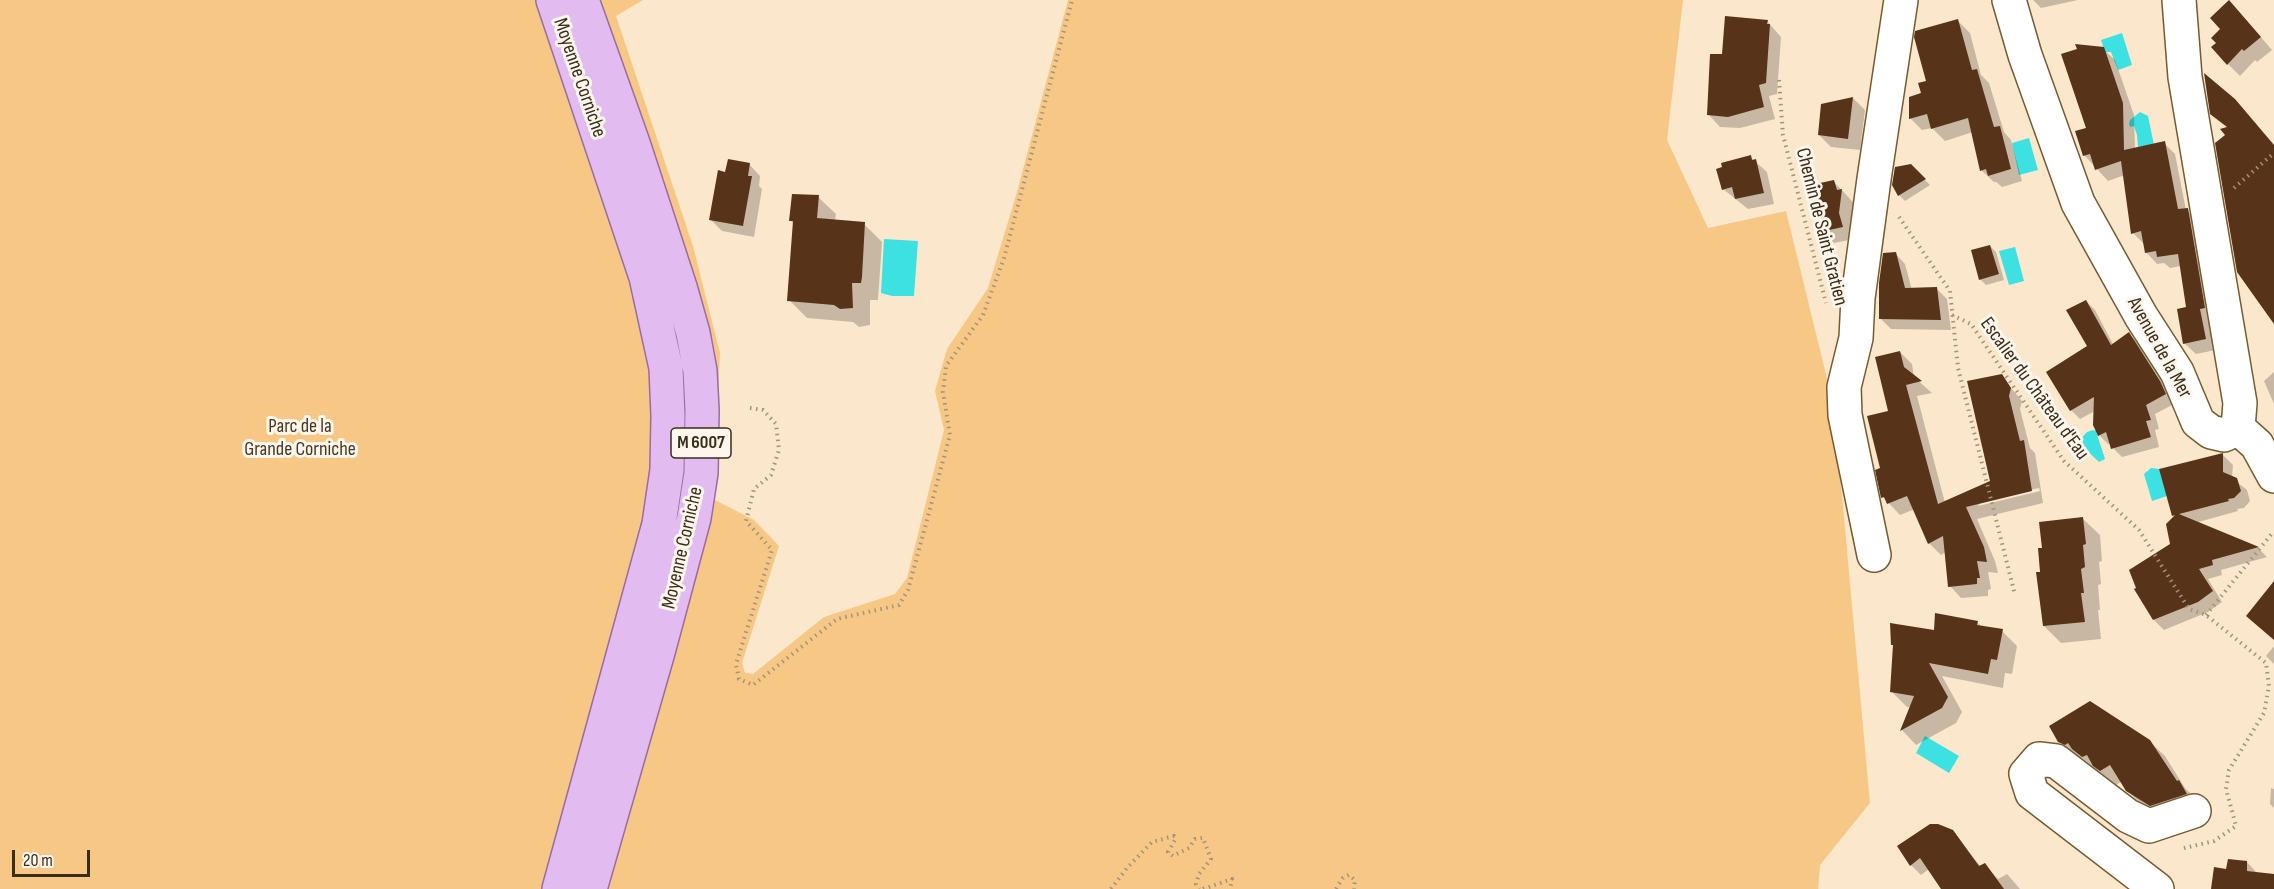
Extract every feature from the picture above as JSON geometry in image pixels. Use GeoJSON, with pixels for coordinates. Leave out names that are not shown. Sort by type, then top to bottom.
{"type":"FeatureCollection","features":[{"type":"Feature","properties":{"kind":"main road","name":"Moyenne Corniche"},"geometry":{"type":"LineString","coordinates":[[553,0],[646,277],[666,368],[668,416],[667,470],[659,524],[559,889]]}},
{"type":"Feature","properties":{"kind":"main road","name":"Moyenne Corniche"},"geometry":{"type":"LineString","coordinates":[[582,0],[633,143],[680,287],[693,333],[700,371],[702,410],[701,473],[693,518],[655,663],[590,889]]}},
{"type":"Feature","properties":{"kind":"street"},"geometry":{"type":"LineString","coordinates":[[1874,555],[1845,415],[1844,387],[1856,338],[1858,298],[1901,0]]}},
{"type":"Feature","properties":{"kind":"street","name":"Avenue de la Mer"},"geometry":{"type":"LineString","coordinates":[[2009,0],[2025,55],[2078,203],[2141,316],[2177,372],[2198,423],[2211,432],[2224,435],[2238,428]]}},
{"type":"Feature","properties":{"kind":"street"},"geometry":{"type":"LineString","coordinates":[[2179,0],[2185,77],[2240,404],[2238,428],[2257,445],[2274,476]]}},
{"type":"Feature","properties":{"kind":"street"},"geometry":{"type":"LineString","coordinates":[[2157,889],[2032,793],[2026,774],[2039,759],[2056,761],[2128,816],[2149,826],[2194,811]]}},
{"type":"Feature","properties":{"kind":"path"},"geometry":{"type":"LineString","coordinates":[[750,408],[763,410],[776,424],[779,450],[771,475],[754,489],[746,521],[772,550],[736,664],[738,679],[753,684],[837,619],[899,605],[908,590],[950,435],[943,392],[946,366],[982,315],[1004,258],[1072,0]]}},
{"type":"Feature","properties":{"kind":"path","name":"Chemin de Saint Gratien"},"geometry":{"type":"LineString","coordinates":[[1779,81],[1783,135],[1827,305]]}},
{"type":"Feature","properties":{"kind":"path"},"geometry":{"type":"LineString","coordinates":[[2207,212],[2274,153]]}},
{"type":"Feature","properties":{"kind":"path"},"geometry":{"type":"LineString","coordinates":[[1899,216],[1950,291],[1958,368],[2015,595]]}},
{"type":"Feature","properties":{"kind":"path","name":"Escalier du Château d'Eau"},"geometry":{"type":"LineString","coordinates":[[1952,315],[1971,324],[2064,461],[2139,530],[2189,609],[2206,615],[2266,663],[2269,686],[2264,713],[2229,771],[2226,789],[2236,826],[2214,841],[2171,851]]}},
{"type":"Feature","properties":{"kind":"path"},"geometry":{"type":"LineString","coordinates":[[2206,615],[2274,531]]}},
{"type":"Feature","properties":{"kind":"path"},"geometry":{"type":"LineString","coordinates":[[1111,889],[1152,842],[1174,836],[1175,840],[1168,852],[1173,856],[1189,848],[1195,839],[1203,838],[1211,859],[1199,874],[1196,884],[1201,889],[1232,879],[1230,889]]}},
{"type":"Feature","properties":{"kind":"path"},"geometry":{"type":"LineString","coordinates":[[1336,889],[1343,878],[1349,875],[1354,880],[1354,889]]}},
{"type":"Feature","properties":{"kind":"green space","name":"Parc de la Grande Corniche"},"geometry":{"type":"Polygon","coordinates":[[[0,0],[643,0],[616,16],[693,246],[720,353],[713,499],[754,520],[779,546],[742,663],[745,673],[753,674],[824,617],[895,594],[907,578],[944,430],[935,391],[947,349],[988,288],[1017,192],[1068,0],[1683,0],[1667,140],[1708,228],[1786,211],[1834,407],[1870,803],[1820,865],[1818,889],[0,889],[0,0]]]}},
{"type":"Feature","properties":{"kind":"water"},"geometry":{"type":"Polygon","coordinates":[[[2122,33],[2132,65],[2118,70],[2111,52],[2105,52],[2101,40],[2122,33]]]}},
{"type":"Feature","properties":{"kind":"water"},"geometry":{"type":"Polygon","coordinates":[[[2140,112],[2148,116],[2154,145],[2138,147],[2134,126],[2130,127],[2129,124],[2130,120],[2140,112]]]}},
{"type":"Feature","properties":{"kind":"water"},"geometry":{"type":"Polygon","coordinates":[[[2029,138],[2038,170],[2019,175],[2012,143],[2029,138]]]}},
{"type":"Feature","properties":{"kind":"water"},"geometry":{"type":"Polygon","coordinates":[[[884,239],[918,241],[914,296],[892,296],[881,293],[884,239]]]}},
{"type":"Feature","properties":{"kind":"water"},"geometry":{"type":"Polygon","coordinates":[[[2015,247],[2024,281],[2009,285],[1999,251],[2015,247]]]}},
{"type":"Feature","properties":{"kind":"water"},"geometry":{"type":"Polygon","coordinates":[[[2096,431],[2105,459],[2099,462],[2078,442],[2087,432],[2096,431]]]}},
{"type":"Feature","properties":{"kind":"water"},"geometry":{"type":"Polygon","coordinates":[[[2151,468],[2159,469],[2167,496],[2152,501],[2144,474],[2151,468]]]}},
{"type":"Feature","properties":{"kind":"water"},"geometry":{"type":"Polygon","coordinates":[[[1925,736],[1959,756],[1949,773],[1916,753],[1925,736]]]}},
{"type":"Feature","properties":{"kind":"building"},"geometry":{"type":"Polygon","coordinates":[[[2229,0],[2261,37],[2244,51],[2242,49],[2227,65],[2211,47],[2216,43],[2211,38],[2220,29],[2210,18],[2229,0]]]}},
{"type":"Feature","properties":{"kind":"building"},"geometry":{"type":"Polygon","coordinates":[[[1725,16],[1768,20],[1767,24],[1770,24],[1766,83],[1759,85],[1764,107],[1728,117],[1707,115],[1710,54],[1722,54],[1725,16]]]}},
{"type":"Feature","properties":{"kind":"building"},"geometry":{"type":"Polygon","coordinates":[[[1958,19],[1972,70],[1977,69],[1994,127],[2000,126],[2011,169],[1988,176],[1986,169],[1980,171],[1968,118],[1931,129],[1927,114],[1909,119],[1909,97],[1921,93],[1918,83],[1926,81],[1914,37],[1915,31],[1958,19]]]}},
{"type":"Feature","properties":{"kind":"building"},"geometry":{"type":"Polygon","coordinates":[[[2075,44],[2104,47],[2123,103],[2124,150],[2165,141],[2178,209],[2188,208],[2205,308],[2200,309],[2206,339],[2183,344],[2177,309],[2186,307],[2178,254],[2157,257],[2156,251],[2145,253],[2141,231],[2131,234],[2121,161],[2095,170],[2090,154],[2083,156],[2075,131],[2086,128],[2061,54],[2077,49],[2075,44]]]}},
{"type":"Feature","properties":{"kind":"building"},"geometry":{"type":"Polygon","coordinates":[[[2204,73],[2235,99],[2274,145],[2274,324],[2237,272],[2215,143],[2225,135],[2220,129],[2227,127],[2210,114],[2204,73]]]}},
{"type":"Feature","properties":{"kind":"building"},"geometry":{"type":"Polygon","coordinates":[[[1853,97],[1848,139],[1818,135],[1821,104],[1853,97]]]}},
{"type":"Feature","properties":{"kind":"building"},"geometry":{"type":"Polygon","coordinates":[[[1751,155],[1752,160],[1756,159],[1764,193],[1735,199],[1732,187],[1722,190],[1716,169],[1722,167],[1721,163],[1751,155]]]}},
{"type":"Feature","properties":{"kind":"building"},"geometry":{"type":"Polygon","coordinates":[[[728,159],[750,163],[748,176],[752,176],[743,226],[709,220],[718,170],[725,172],[728,159]]]}},
{"type":"Feature","properties":{"kind":"building"},"geometry":{"type":"Polygon","coordinates":[[[1911,164],[1926,179],[1898,196],[1892,185],[1895,167],[1911,164]]]}},
{"type":"Feature","properties":{"kind":"building"},"geometry":{"type":"Polygon","coordinates":[[[1834,180],[1837,190],[1842,189],[1839,213],[1843,227],[1820,232],[1817,214],[1812,215],[1806,186],[1834,180]]]}},
{"type":"Feature","properties":{"kind":"building"},"geometry":{"type":"Polygon","coordinates":[[[792,194],[819,195],[817,218],[865,222],[862,277],[861,283],[852,283],[853,308],[840,309],[834,305],[787,301],[793,221],[789,221],[792,194]]]}},
{"type":"Feature","properties":{"kind":"building"},"geometry":{"type":"Polygon","coordinates":[[[1990,245],[1999,274],[1979,280],[1971,250],[1990,245]]]}},
{"type":"Feature","properties":{"kind":"building"},"geometry":{"type":"Polygon","coordinates":[[[1896,252],[1905,288],[1937,287],[1941,320],[1879,319],[1879,283],[1883,253],[1896,252]]]}},
{"type":"Feature","properties":{"kind":"building"},"geometry":{"type":"Polygon","coordinates":[[[2086,300],[2111,345],[2129,332],[2160,381],[2166,394],[2146,405],[2151,420],[2146,421],[2151,437],[2111,449],[2106,432],[2098,436],[2093,425],[2094,397],[2070,411],[2046,372],[2087,346],[2066,310],[2086,300]]]}},
{"type":"Feature","properties":{"kind":"building"},"geometry":{"type":"Polygon","coordinates":[[[1900,351],[1904,367],[1922,381],[1906,385],[1938,504],[1990,481],[1967,381],[2002,374],[2011,388],[2009,396],[2020,441],[2024,440],[2032,491],[1966,507],[1984,547],[1987,562],[1977,561],[1980,578],[1977,578],[1977,584],[1948,587],[1943,536],[1928,544],[1907,496],[1887,504],[1884,497],[1881,498],[1875,470],[1880,468],[1867,416],[1888,411],[1875,357],[1900,351]]]}},
{"type":"Feature","properties":{"kind":"building"},"geometry":{"type":"Polygon","coordinates":[[[2223,453],[2223,472],[2237,478],[2241,491],[2234,498],[2228,499],[2229,501],[2179,514],[2259,547],[2212,560],[2213,565],[2199,569],[2213,591],[2198,602],[2153,620],[2134,589],[2136,588],[2129,570],[2170,544],[2166,524],[2175,515],[2172,516],[2159,469],[2223,453]]]}},
{"type":"Feature","properties":{"kind":"building"},"geometry":{"type":"Polygon","coordinates":[[[2083,517],[2086,544],[2083,545],[2085,567],[2081,569],[2084,593],[2081,593],[2085,622],[2043,626],[2036,572],[2040,572],[2038,548],[2042,548],[2039,522],[2083,517]]]}},
{"type":"Feature","properties":{"kind":"building"},"geometry":{"type":"Polygon","coordinates":[[[2274,581],[2274,640],[2246,616],[2274,581]]]}},
{"type":"Feature","properties":{"kind":"building"},"geometry":{"type":"Polygon","coordinates":[[[1935,613],[1978,621],[1977,625],[2003,629],[1997,660],[1991,659],[1988,674],[1929,663],[1948,697],[1942,708],[1900,731],[1914,696],[1890,692],[1893,645],[1891,645],[1890,623],[1934,630],[1935,613]]]}},
{"type":"Feature","properties":{"kind":"building"},"geometry":{"type":"Polygon","coordinates":[[[2090,701],[2150,740],[2187,794],[2150,806],[2126,791],[2110,765],[2100,771],[2093,766],[2087,755],[2082,757],[2068,743],[2065,745],[2058,742],[2049,726],[2090,701]]]}},
{"type":"Feature","properties":{"kind":"building"},"geometry":{"type":"Polygon","coordinates":[[[1930,824],[1938,824],[1953,830],[1979,866],[1985,863],[2004,889],[1941,889],[1920,858],[1910,866],[1897,846],[1930,824]]]}},
{"type":"Feature","properties":{"kind":"building"},"geometry":{"type":"Polygon","coordinates":[[[2228,859],[2247,861],[2247,871],[2274,874],[2274,889],[2211,889],[2214,867],[2226,869],[2228,859]]]}}]}
